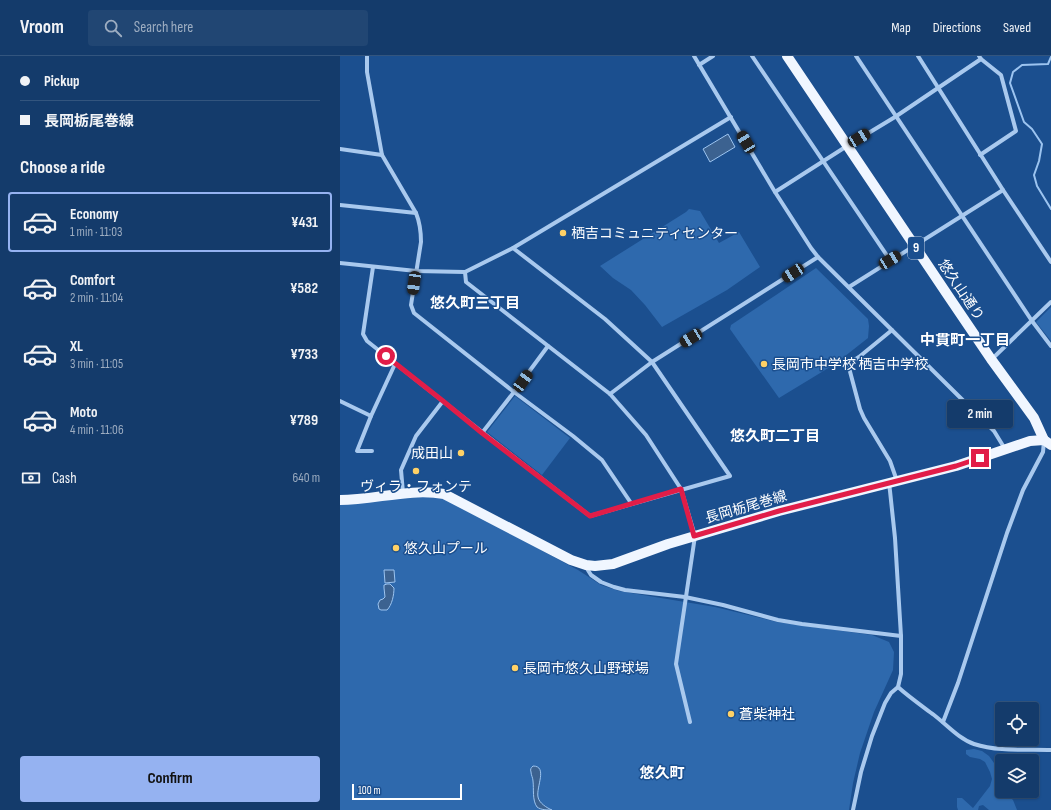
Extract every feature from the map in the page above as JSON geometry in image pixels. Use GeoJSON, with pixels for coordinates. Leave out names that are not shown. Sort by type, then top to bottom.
{"type":"FeatureCollection","features":[{"type":"Feature","properties":{"kind":"main road","name":"悠久山通り"},"geometry":{"type":"LineString","coordinates":[[787,56],[914,246],[1049,441]]}},
{"type":"Feature","properties":{"kind":"main road","name":"長岡栃尾巻線"},"geometry":{"type":"LineString","coordinates":[[340,500],[403,493],[433,492],[444,494],[571,560],[586,565],[595,566],[613,564],[668,544],[779,511],[956,466],[1030,441],[1049,441]]}},
{"type":"Feature","properties":{"kind":"street"},"geometry":{"type":"LineString","coordinates":[[367,56],[367,72],[382,155],[416,213],[419,221],[421,242],[411,306],[414,313],[602,460],[631,503]]}},
{"type":"Feature","properties":{"kind":"street"},"geometry":{"type":"LineString","coordinates":[[694,56],[810,248],[994,432],[1005,449]]}},
{"type":"Feature","properties":{"kind":"street"},"geometry":{"type":"LineString","coordinates":[[699,65],[713,56]]}},
{"type":"Feature","properties":{"kind":"street"},"geometry":{"type":"LineString","coordinates":[[752,56],[890,260]]}},
{"type":"Feature","properties":{"kind":"street"},"geometry":{"type":"LineString","coordinates":[[856,56],[1032,321],[1051,346]]}},
{"type":"Feature","properties":{"kind":"street"},"geometry":{"type":"LineString","coordinates":[[918,56],[1002,190],[1051,262]]}},
{"type":"Feature","properties":{"kind":"street"},"geometry":{"type":"LineString","coordinates":[[776,192],[895,116],[980,57],[1001,75],[1016,131],[980,155]]}},
{"type":"Feature","properties":{"kind":"street"},"geometry":{"type":"LineString","coordinates":[[340,263],[416,271],[465,272],[514,248],[731,117]]}},
{"type":"Feature","properties":{"kind":"street"},"geometry":{"type":"LineString","coordinates":[[340,149],[382,155]]}},
{"type":"Feature","properties":{"kind":"street"},"geometry":{"type":"LineString","coordinates":[[848,287],[1002,190]]}},
{"type":"Feature","properties":{"kind":"street"},"geometry":{"type":"LineString","coordinates":[[340,205],[416,213]]}},
{"type":"Feature","properties":{"kind":"street"},"geometry":{"type":"LineString","coordinates":[[373,267],[363,334],[367,341],[482,433],[590,516],[631,503],[730,476],[652,362],[605,319],[514,248]]}},
{"type":"Feature","properties":{"kind":"street"},"geometry":{"type":"LineString","coordinates":[[610,394],[652,362],[818,257]]}},
{"type":"Feature","properties":{"kind":"street"},"geometry":{"type":"LineString","coordinates":[[465,272],[466,282],[610,394],[646,435],[681,489],[694,536],[676,664],[690,722]]}},
{"type":"Feature","properties":{"kind":"street"},"geometry":{"type":"LineString","coordinates":[[991,359],[1051,302]]}},
{"type":"Feature","properties":{"kind":"street"},"geometry":{"type":"LineString","coordinates":[[853,810],[861,772],[872,736],[885,703],[891,693],[898,687],[901,674],[901,636],[893,482],[890,461],[864,418],[848,364],[892,330]]}},
{"type":"Feature","properties":{"kind":"street"},"geometry":{"type":"LineString","coordinates":[[482,433],[548,346]]}},
{"type":"Feature","properties":{"kind":"street"},"geometry":{"type":"LineString","coordinates":[[372,451],[357,452],[371,416],[395,364]]}},
{"type":"Feature","properties":{"kind":"street"},"geometry":{"type":"LineString","coordinates":[[403,493],[401,470],[416,436],[443,401]]}},
{"type":"Feature","properties":{"kind":"street"},"geometry":{"type":"LineString","coordinates":[[340,402],[371,416]]}},
{"type":"Feature","properties":{"kind":"street"},"geometry":{"type":"LineString","coordinates":[[943,722],[958,683],[1007,533],[1023,490],[1049,441]]}},
{"type":"Feature","properties":{"kind":"street"},"geometry":{"type":"LineString","coordinates":[[586,565],[591,575],[601,582],[614,587],[685,597],[723,605],[778,620],[901,636]]}},
{"type":"Feature","properties":{"kind":"street"},"geometry":{"type":"LineString","coordinates":[[898,687],[963,738],[974,744],[999,748],[1051,750]]}},
{"type":"Feature","properties":{"kind":"shaded area"},"geometry":{"type":"Polygon","coordinates":[[[728,134],[735,147],[710,162],[703,149],[728,134]]]}},
{"type":"Feature","properties":{"kind":"shaded area"},"geometry":{"type":"Polygon","coordinates":[[[689,209],[700,211],[719,243],[739,232],[760,267],[727,290],[662,327],[631,290],[613,278],[600,266],[689,209]]]}},
{"type":"Feature","properties":{"kind":"shaded area"},"geometry":{"type":"Polygon","coordinates":[[[816,268],[868,319],[868,338],[835,364],[779,398],[730,329],[731,325],[816,268]]]}},
{"type":"Feature","properties":{"kind":"shaded area"},"geometry":{"type":"Polygon","coordinates":[[[1051,307],[1051,341],[1036,322],[1051,307]]]}},
{"type":"Feature","properties":{"kind":"shaded area"},"geometry":{"type":"Polygon","coordinates":[[[515,396],[570,438],[542,475],[487,432],[515,396]]]}},
{"type":"Feature","properties":{"kind":"shaded area"},"geometry":{"type":"Polygon","coordinates":[[[417,496],[446,499],[578,570],[601,585],[619,591],[715,607],[777,622],[872,635],[889,642],[894,652],[893,670],[874,712],[860,753],[849,810],[340,810],[340,504],[417,496]]]}},
{"type":"Feature","properties":{"kind":"shaded area"},"geometry":{"type":"Polygon","coordinates":[[[384,570],[394,570],[395,582],[385,583],[384,570]]]}},
{"type":"Feature","properties":{"kind":"shaded area"},"geometry":{"type":"Polygon","coordinates":[[[390,584],[394,588],[393,597],[387,610],[381,610],[379,609],[378,604],[380,600],[385,597],[384,585],[390,584]]]}},
{"type":"Feature","properties":{"kind":"shaded area"},"geometry":{"type":"Polygon","coordinates":[[[974,749],[982,751],[989,756],[995,764],[995,798],[1011,798],[1017,810],[989,810],[983,805],[979,806],[978,810],[958,810],[957,798],[962,798],[973,808],[990,786],[992,779],[985,762],[980,759],[970,757],[966,754],[966,750],[974,749]]]}},
{"type":"Feature","properties":{"kind":"shaded area"},"geometry":{"type":"Polygon","coordinates":[[[533,766],[540,769],[541,773],[538,797],[544,805],[552,810],[540,809],[535,804],[531,770],[533,766]]]}},
{"type":"Feature","properties":{"kind":"waterway"},"geometry":{"type":"LineString","coordinates":[[1051,57],[1048,64],[1022,65],[1013,72],[1010,83],[1024,122],[1032,129],[1042,144],[1039,161],[1034,175],[1037,186],[1051,209]]}},
{"type":"Feature","properties":{"kind":"place","name":"栖吉コミュニティセンター"},"geometry":{"type":"Point","coordinates":[563,233]}},
{"type":"Feature","properties":{"kind":"place","name":"長岡市中学校 栖吉中学校"},"geometry":{"type":"Point","coordinates":[764,364]}},
{"type":"Feature","properties":{"kind":"place","name":"成田山"},"geometry":{"type":"Point","coordinates":[461,453]}},
{"type":"Feature","properties":{"kind":"place","name":"ヴィラ・フォンテ"},"geometry":{"type":"Point","coordinates":[416,471]}},
{"type":"Feature","properties":{"kind":"place","name":"悠久山プール"},"geometry":{"type":"Point","coordinates":[396,548]}},
{"type":"Feature","properties":{"kind":"place","name":"長岡市悠久山野球場"},"geometry":{"type":"Point","coordinates":[515,668]}},
{"type":"Feature","properties":{"kind":"place","name":"蒼柴神社"},"geometry":{"type":"Point","coordinates":[731,714]}},
{"type":"Feature","properties":{"kind":"district","name":"悠久町三丁目"},"geometry":{"type":"Point","coordinates":[475,303]}},
{"type":"Feature","properties":{"kind":"district","name":"中貫町一丁目"},"geometry":{"type":"Point","coordinates":[965,340]}},
{"type":"Feature","properties":{"kind":"district","name":"悠久町二丁目"},"geometry":{"type":"Point","coordinates":[775,436]}},
{"type":"Feature","properties":{"kind":"district","name":"悠久町"},"geometry":{"type":"Point","coordinates":[662,773]}},
{"type":"Feature","properties":{"kind":"route"},"geometry":{"type":"LineString","coordinates":[[386,356],[482,433],[590,516],[681,489],[694,536],[779,511],[956,466],[980,458]]}}]}
